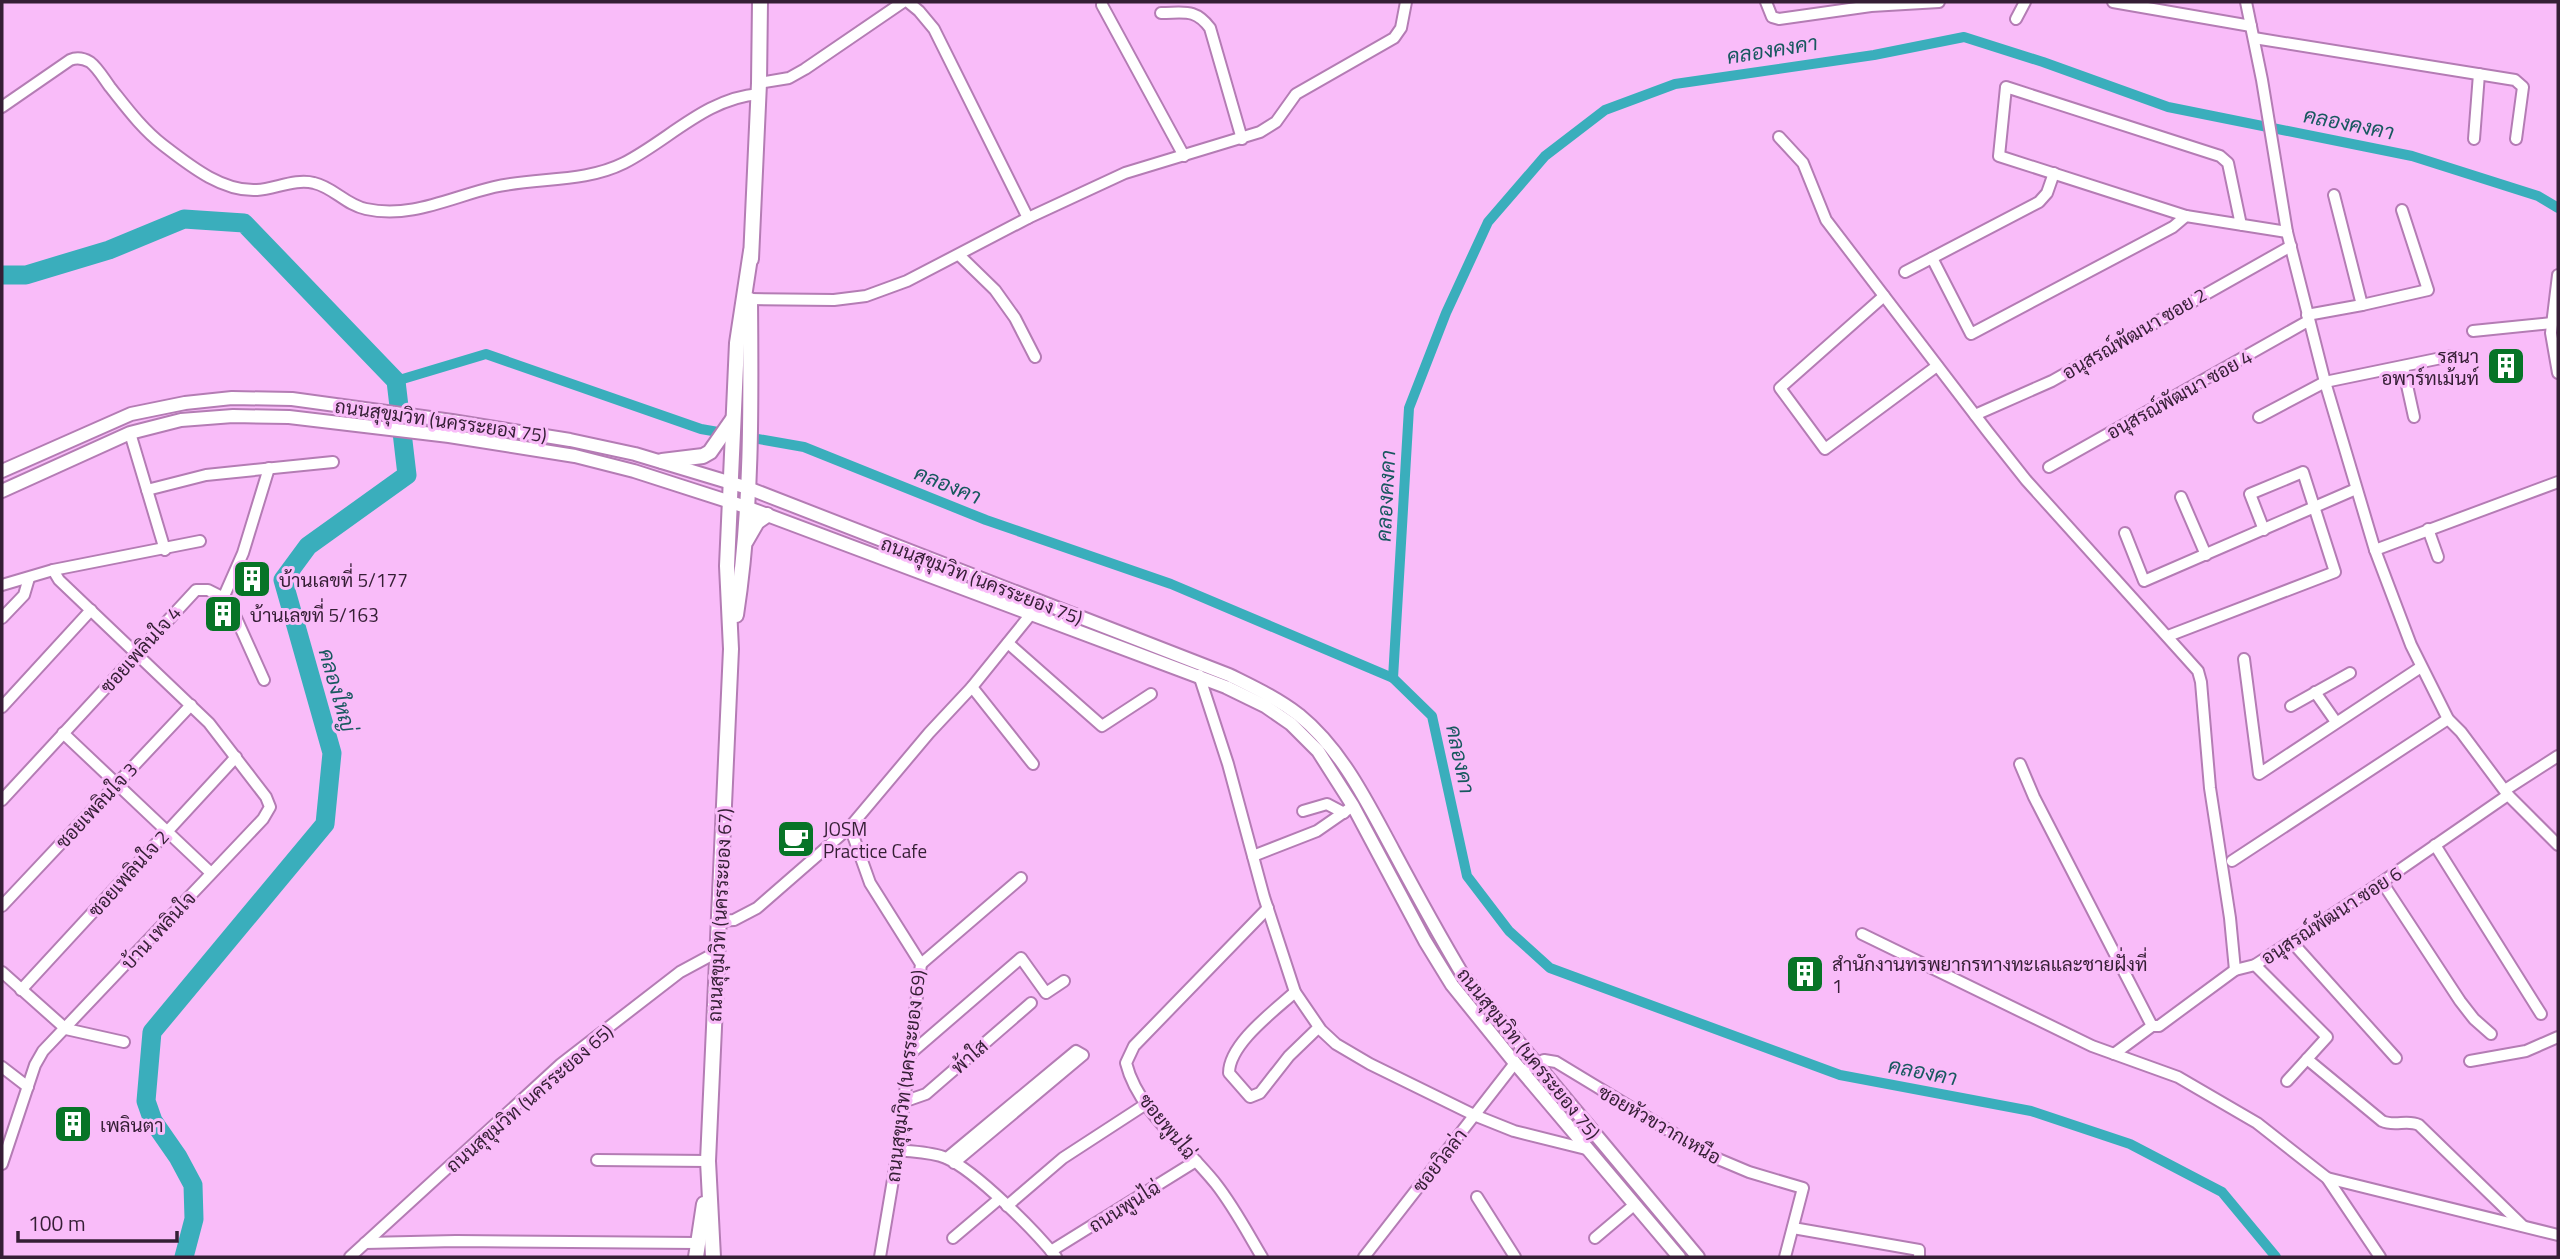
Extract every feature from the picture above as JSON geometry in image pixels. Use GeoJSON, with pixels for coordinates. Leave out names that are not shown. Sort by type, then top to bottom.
{"type":"FeatureCollection","features":[{"type":"Feature","properties":{"kind":"main road"},"geometry":{"type":"LineString","coordinates":[[751,251],[759,89],[760,2]]}},
{"type":"Feature","properties":{"kind":"main road","name":"ถนนสุขุมวิท (นครระยอง 67)"},"geometry":{"type":"LineString","coordinates":[[730,649],[743,569],[748,488],[752,395],[751,251]]}},
{"type":"Feature","properties":{"kind":"main road","name":"ถนนสุขุมวิท (นครระยอง 67)"},"geometry":{"type":"LineString","coordinates":[[713,1257],[708,1161],[730,649],[727,566],[737,343],[751,251]]}},
{"type":"Feature","properties":{"kind":"main road"},"geometry":{"type":"LineString","coordinates":[[662,461],[703,456],[715,446],[733,419]]}},
{"type":"Feature","properties":{"kind":"main road"},"geometry":{"type":"LineString","coordinates":[[744,546],[757,522],[767,516]]}},
{"type":"Feature","properties":{"kind":"main road","name":"ถนนสุขุมวิท (นครระยอง 67)"},"geometry":{"type":"LineString","coordinates":[[696,1250],[708,1182]]}},
{"type":"Feature","properties":{"kind":"street"},"geometry":{"type":"LineString","coordinates":[[2,107],[70,60],[81,58],[94,66],[148,133],[201,173],[233,187],[255,190],[311,182],[363,209],[394,212],[417,210],[495,187],[606,170],[625,162],[718,104],[797,74],[905,2],[919,11],[934,29],[1028,218]]}},
{"type":"Feature","properties":{"kind":"street"},"geometry":{"type":"LineString","coordinates":[[750,299],[834,300],[866,296],[907,281],[1028,218],[1125,173],[1242,139],[1268,128],[1276,122],[1296,94],[1394,38],[1401,28],[1406,2]]}},
{"type":"Feature","properties":{"kind":"street"},"geometry":{"type":"LineString","coordinates":[[1766,2],[1773,17],[1779,19],[1871,6],[1939,2]]}},
{"type":"Feature","properties":{"kind":"street"},"geometry":{"type":"LineString","coordinates":[[2016,19],[2025,2]]}},
{"type":"Feature","properties":{"kind":"street"},"geometry":{"type":"LineString","coordinates":[[2113,2],[2251,26]]}},
{"type":"Feature","properties":{"kind":"street"},"geometry":{"type":"LineString","coordinates":[[2246,2],[2287,232],[2325,382],[2375,550],[2421,667],[2448,719],[2461,732],[2506,793],[2558,845]]}},
{"type":"Feature","properties":{"kind":"street"},"geometry":{"type":"LineString","coordinates":[[1102,5],[1184,156]]}},
{"type":"Feature","properties":{"kind":"street"},"geometry":{"type":"LineString","coordinates":[[1161,13],[1189,13],[1200,16],[1210,28],[1242,139]]}},
{"type":"Feature","properties":{"kind":"street"},"geometry":{"type":"LineString","coordinates":[[2254,38],[2515,80],[2523,87],[2516,139]]}},
{"type":"Feature","properties":{"kind":"street"},"geometry":{"type":"LineString","coordinates":[[2474,139],[2479,74]]}},
{"type":"Feature","properties":{"kind":"street"},"geometry":{"type":"LineString","coordinates":[[2241,225],[2228,163],[2220,156],[2006,87],[1999,156],[2186,216],[2241,225],[2287,232]]}},
{"type":"Feature","properties":{"kind":"street"},"geometry":{"type":"LineString","coordinates":[[1779,137],[1803,163],[1826,220],[2026,480],[2193,664],[2201,682],[2210,788],[2230,918],[2235,970]]}},
{"type":"Feature","properties":{"kind":"street"},"geometry":{"type":"LineString","coordinates":[[1905,272],[2039,202],[2047,192],[2054,173]]}},
{"type":"Feature","properties":{"kind":"street"},"geometry":{"type":"LineString","coordinates":[[2334,195],[2362,306]]}},
{"type":"Feature","properties":{"kind":"street"},"geometry":{"type":"LineString","coordinates":[[2308,318],[2428,290],[2402,210]]}},
{"type":"Feature","properties":{"kind":"street"},"geometry":{"type":"LineString","coordinates":[[1932,258],[1971,334],[2173,227],[2186,216]]}},
{"type":"Feature","properties":{"kind":"street","name":"อนุสรณ์พัฒนา ซอย 2"},"geometry":{"type":"LineString","coordinates":[[1975,415],[2052,381],[2291,246]]}},
{"type":"Feature","properties":{"kind":"street"},"geometry":{"type":"LineString","coordinates":[[959,255],[995,290],[1015,318],[1035,357]]}},
{"type":"Feature","properties":{"kind":"street"},"geometry":{"type":"LineString","coordinates":[[2558,275],[2556,310],[2551,333],[2558,373]]}},
{"type":"Feature","properties":{"kind":"street"},"geometry":{"type":"LineString","coordinates":[[1884,296],[1780,388],[1825,449],[1937,366]]}},
{"type":"Feature","properties":{"kind":"street","name":"อนุสรณ์พัฒนา ซอย 4"},"geometry":{"type":"LineString","coordinates":[[2049,467],[2308,318]]}},
{"type":"Feature","properties":{"kind":"street"},"geometry":{"type":"LineString","coordinates":[[2473,331],[2552,323]]}},
{"type":"Feature","properties":{"kind":"street"},"geometry":{"type":"LineString","coordinates":[[2259,417],[2325,382],[2451,356]]}},
{"type":"Feature","properties":{"kind":"street"},"geometry":{"type":"LineString","coordinates":[[2403,367],[2414,417]]}},
{"type":"Feature","properties":{"kind":"street","name":"ถนนสุขุมวิท (นครระยอง 75)"},"geometry":{"type":"LineString","coordinates":[[2,471],[131,414],[185,403],[232,398],[292,399],[570,440],[662,461],[748,488],[1229,675],[1272,695],[1300,716],[1329,745],[1352,777],[1464,977],[1698,1257]]}},
{"type":"Feature","properties":{"kind":"street","name":"ถนนสุขุมวิท (นครระยอง 75)"},"geometry":{"type":"LineString","coordinates":[[2,491],[130,433],[181,420],[233,416],[289,417],[449,436],[575,456],[634,471],[730,502],[1199,675],[1265,706],[1291,724],[1318,751],[1348,809],[1452,985],[1518,1068],[1679,1257]]}},
{"type":"Feature","properties":{"kind":"street"},"geometry":{"type":"LineString","coordinates":[[130,433],[165,550]]}},
{"type":"Feature","properties":{"kind":"street"},"geometry":{"type":"LineString","coordinates":[[147,490],[206,475],[333,462]]}},
{"type":"Feature","properties":{"kind":"street"},"geometry":{"type":"LineString","coordinates":[[264,680],[231,605],[224,596],[243,553],[269,468]]}},
{"type":"Feature","properties":{"kind":"street"},"geometry":{"type":"LineString","coordinates":[[2168,636],[2335,572],[2303,472],[2250,494],[2264,530]]}},
{"type":"Feature","properties":{"kind":"street"},"geometry":{"type":"LineString","coordinates":[[2375,550],[2558,482]]}},
{"type":"Feature","properties":{"kind":"street"},"geometry":{"type":"LineString","coordinates":[[2125,533],[2144,581],[2356,489]]}},
{"type":"Feature","properties":{"kind":"street"},"geometry":{"type":"LineString","coordinates":[[2181,497],[2206,555]]}},
{"type":"Feature","properties":{"kind":"street"},"geometry":{"type":"LineString","coordinates":[[2428,529],[2438,557]]}},
{"type":"Feature","properties":{"kind":"street"},"geometry":{"type":"LineString","coordinates":[[2,585],[52,570],[165,550],[200,541]]}},
{"type":"Feature","properties":{"kind":"street"},"geometry":{"type":"LineString","coordinates":[[52,570],[59,580],[209,723],[236,758]]}},
{"type":"Feature","properties":{"kind":"street"},"geometry":{"type":"LineString","coordinates":[[2,618],[24,595],[29,578]]}},
{"type":"Feature","properties":{"kind":"street","name":"ซอยเพลินใจ 4"},"geometry":{"type":"LineString","coordinates":[[2,800],[191,593],[201,589],[224,596]]}},
{"type":"Feature","properties":{"kind":"street"},"geometry":{"type":"LineString","coordinates":[[2,707],[92,610]]}},
{"type":"Feature","properties":{"kind":"street"},"geometry":{"type":"LineString","coordinates":[[719,921],[734,920],[757,908],[850,827],[929,733],[972,687],[1031,614]]}},
{"type":"Feature","properties":{"kind":"street"},"geometry":{"type":"LineString","coordinates":[[1008,643],[1102,726],[1151,694]]}},
{"type":"Feature","properties":{"kind":"street"},"geometry":{"type":"LineString","coordinates":[[2244,659],[2259,774],[2421,667]]}},
{"type":"Feature","properties":{"kind":"street"},"geometry":{"type":"LineString","coordinates":[[2291,706],[2350,673]]}},
{"type":"Feature","properties":{"kind":"street"},"geometry":{"type":"LineString","coordinates":[[1199,675],[1295,992],[1318,1028],[1336,1044],[1370,1064],[1474,1115],[1514,1131],[1586,1149]]}},
{"type":"Feature","properties":{"kind":"street"},"geometry":{"type":"LineString","coordinates":[[972,687],[1033,764]]}},
{"type":"Feature","properties":{"kind":"street"},"geometry":{"type":"LineString","coordinates":[[2315,692],[2336,722]]}},
{"type":"Feature","properties":{"kind":"street","name":"ซอยเพลินใจ 3"},"geometry":{"type":"LineString","coordinates":[[2,906],[191,705]]}},
{"type":"Feature","properties":{"kind":"street"},"geometry":{"type":"LineString","coordinates":[[2232,861],[2448,719]]}},
{"type":"Feature","properties":{"kind":"street"},"geometry":{"type":"LineString","coordinates":[[63,733],[211,873]]}},
{"type":"Feature","properties":{"kind":"street","name":"อนุสรณ์พัฒนา ซอย 6"},"geometry":{"type":"LineString","coordinates":[[2115,1054],[2152,1026],[2159,1026],[2235,970],[2255,965],[2382,882],[2558,756]]}},
{"type":"Feature","properties":{"kind":"street","name":"บ้าน เพลินใจ"},"geometry":{"type":"LineString","coordinates":[[28,1087],[43,1051],[263,819],[270,807],[266,797],[236,758]]}},
{"type":"Feature","properties":{"kind":"street","name":"ซอยเพลินใจ 2"},"geometry":{"type":"LineString","coordinates":[[21,990],[236,758]]}},
{"type":"Feature","properties":{"kind":"street"},"geometry":{"type":"LineString","coordinates":[[2020,764],[2034,797],[2152,1026]]}},
{"type":"Feature","properties":{"kind":"street"},"geometry":{"type":"LineString","coordinates":[[1303,811],[1328,804],[1348,809]]}},
{"type":"Feature","properties":{"kind":"street"},"geometry":{"type":"LineString","coordinates":[[1253,856],[1317,831],[1348,809]]}},
{"type":"Feature","properties":{"kind":"street","name":"ถนนสุขุมวิท (นครระยอง 69)"},"geometry":{"type":"LineString","coordinates":[[850,827],[870,883],[921,964],[898,1150],[880,1257]]}},
{"type":"Feature","properties":{"kind":"street"},"geometry":{"type":"LineString","coordinates":[[2435,845],[2541,1014]]}},
{"type":"Feature","properties":{"kind":"street"},"geometry":{"type":"LineString","coordinates":[[921,964],[1021,878]]}},
{"type":"Feature","properties":{"kind":"street"},"geometry":{"type":"LineString","coordinates":[[2382,882],[2460,1001],[2474,1019],[2491,1034]]}},
{"type":"Feature","properties":{"kind":"street","name":"ซอยพูนไฉ่"},"geometry":{"type":"LineString","coordinates":[[1262,1257],[1237,1213],[1146,1104],[1127,1067],[1127,1058],[1131,1050],[1268,908]]}},
{"type":"Feature","properties":{"kind":"street"},"geometry":{"type":"LineString","coordinates":[[1862,934],[2092,1046],[2178,1077],[2220,1099],[2257,1123],[2327,1178],[2380,1257]]}},
{"type":"Feature","properties":{"kind":"street"},"geometry":{"type":"LineString","coordinates":[[2291,941],[2396,1058]]}},
{"type":"Feature","properties":{"kind":"street","name":"ถนนสุขุมวิท (นครระยอง 65)"},"geometry":{"type":"LineString","coordinates":[[350,1257],[561,1064],[680,972],[718,951]]}},
{"type":"Feature","properties":{"kind":"street"},"geometry":{"type":"LineString","coordinates":[[911,1053],[1021,958],[1046,993],[1064,981]]}},
{"type":"Feature","properties":{"kind":"street"},"geometry":{"type":"LineString","coordinates":[[2255,965],[2327,1037],[2287,1081]]}},
{"type":"Feature","properties":{"kind":"street"},"geometry":{"type":"LineString","coordinates":[[2,972],[66,1029],[124,1042]]}},
{"type":"Feature","properties":{"kind":"street"},"geometry":{"type":"LineString","coordinates":[[1295,992],[1244,1040],[1229,1062],[1229,1073],[1250,1097],[1260,1093],[1289,1056],[1318,1028]]}},
{"type":"Feature","properties":{"kind":"street","name":"พ้าใส"},"geometry":{"type":"LineString","coordinates":[[903,1102],[926,1094],[1031,1003]]}},
{"type":"Feature","properties":{"kind":"street"},"geometry":{"type":"LineString","coordinates":[[2470,1061],[2526,1051],[2558,1037]]}},
{"type":"Feature","properties":{"kind":"street"},"geometry":{"type":"LineString","coordinates":[[950,1161],[1083,1055],[1076,1051],[1002,1118]]}},
{"type":"Feature","properties":{"kind":"street"},"geometry":{"type":"LineString","coordinates":[[2307,1059],[2382,1121],[2400,1124],[2411,1122],[2419,1125],[2523,1226]]}},
{"type":"Feature","properties":{"kind":"street","name":"ซอยหัวขวากเหนือ"},"geometry":{"type":"LineString","coordinates":[[1534,1064],[1544,1060],[1556,1062],[1711,1156],[1749,1172],[1804,1188],[1793,1228]]}},
{"type":"Feature","properties":{"kind":"street"},"geometry":{"type":"LineString","coordinates":[[1518,1068],[1534,1064]]}},
{"type":"Feature","properties":{"kind":"street"},"geometry":{"type":"LineString","coordinates":[[2,1066],[28,1087],[2,1161]]}},
{"type":"Feature","properties":{"kind":"street","name":"ซอยวิลล่า"},"geometry":{"type":"LineString","coordinates":[[1364,1257],[1474,1115],[1518,1068]]}},
{"type":"Feature","properties":{"kind":"street"},"geometry":{"type":"LineString","coordinates":[[954,1238],[1063,1158],[1146,1104]]}},
{"type":"Feature","properties":{"kind":"street"},"geometry":{"type":"LineString","coordinates":[[898,1150],[950,1161],[1003,1202],[1054,1254]]}},
{"type":"Feature","properties":{"kind":"street"},"geometry":{"type":"LineString","coordinates":[[597,1160],[708,1161]]}},
{"type":"Feature","properties":{"kind":"street","name":"ถนนพูนไฉ่"},"geometry":{"type":"LineString","coordinates":[[1054,1254],[1196,1161]]}},
{"type":"Feature","properties":{"kind":"street"},"geometry":{"type":"LineString","coordinates":[[2327,1178],[2558,1235]]}},
{"type":"Feature","properties":{"kind":"street"},"geometry":{"type":"LineString","coordinates":[[1477,1197],[1514,1257]]}},
{"type":"Feature","properties":{"kind":"street"},"geometry":{"type":"LineString","coordinates":[[1595,1238],[1634,1205]]}},
{"type":"Feature","properties":{"kind":"street"},"geometry":{"type":"LineString","coordinates":[[1785,1257],[1793,1228],[1919,1250],[1919,1257]]}},
{"type":"Feature","properties":{"kind":"street"},"geometry":{"type":"LineString","coordinates":[[365,1244],[456,1241],[696,1250]]}},
{"type":"Feature","properties":{"kind":"waterway","name":"คลองคงคา"},"geometry":{"type":"LineString","coordinates":[[1393,678],[1409,408],[1446,313],[1488,222],[1545,156],[1605,110],[1675,84],[1874,55],[1964,37],[2168,107],[2412,156],[2538,196],[2558,208]]}},
{"type":"Feature","properties":{"kind":"waterway","name":"คลองใหญ่"},"geometry":{"type":"LineString","coordinates":[[2,275],[26,275],[109,250],[184,219],[244,223],[396,381],[407,475],[308,546],[283,580],[332,753],[325,824],[152,1032],[146,1101],[153,1121],[178,1157],[193,1185],[194,1219],[184,1257]]}},
{"type":"Feature","properties":{"kind":"waterway","name":"คลองคา"},"geometry":{"type":"LineString","coordinates":[[396,381],[486,354],[701,429],[804,447],[986,520],[1171,584],[1393,678],[1432,716],[1467,876],[1509,931],[1550,968],[1840,1075],[2031,1111],[2130,1144],[2222,1192],[2276,1257]]}},
{"type":"Feature","properties":{"kind":"place","name":"รสนา อพาร์ทเม้นท์"},"geometry":{"type":"Point","coordinates":[2506,366]}},
{"type":"Feature","properties":{"kind":"place","name":"บ้านเลขที่ 5/177"},"geometry":{"type":"Point","coordinates":[252,579]}},
{"type":"Feature","properties":{"kind":"place","name":"บ้านเลขที่ 5/163"},"geometry":{"type":"Point","coordinates":[223,614]}},
{"type":"Feature","properties":{"kind":"place","name":"JOSM Practice Cafe"},"geometry":{"type":"Point","coordinates":[796,839]}},
{"type":"Feature","properties":{"kind":"place","name":"สำนักงานทรพยากรทางทะเลและชายฝั่งที่ 1"},"geometry":{"type":"Point","coordinates":[1805,974]}},
{"type":"Feature","properties":{"kind":"place","name":"เพลินตา"},"geometry":{"type":"Point","coordinates":[73,1124]}}]}
